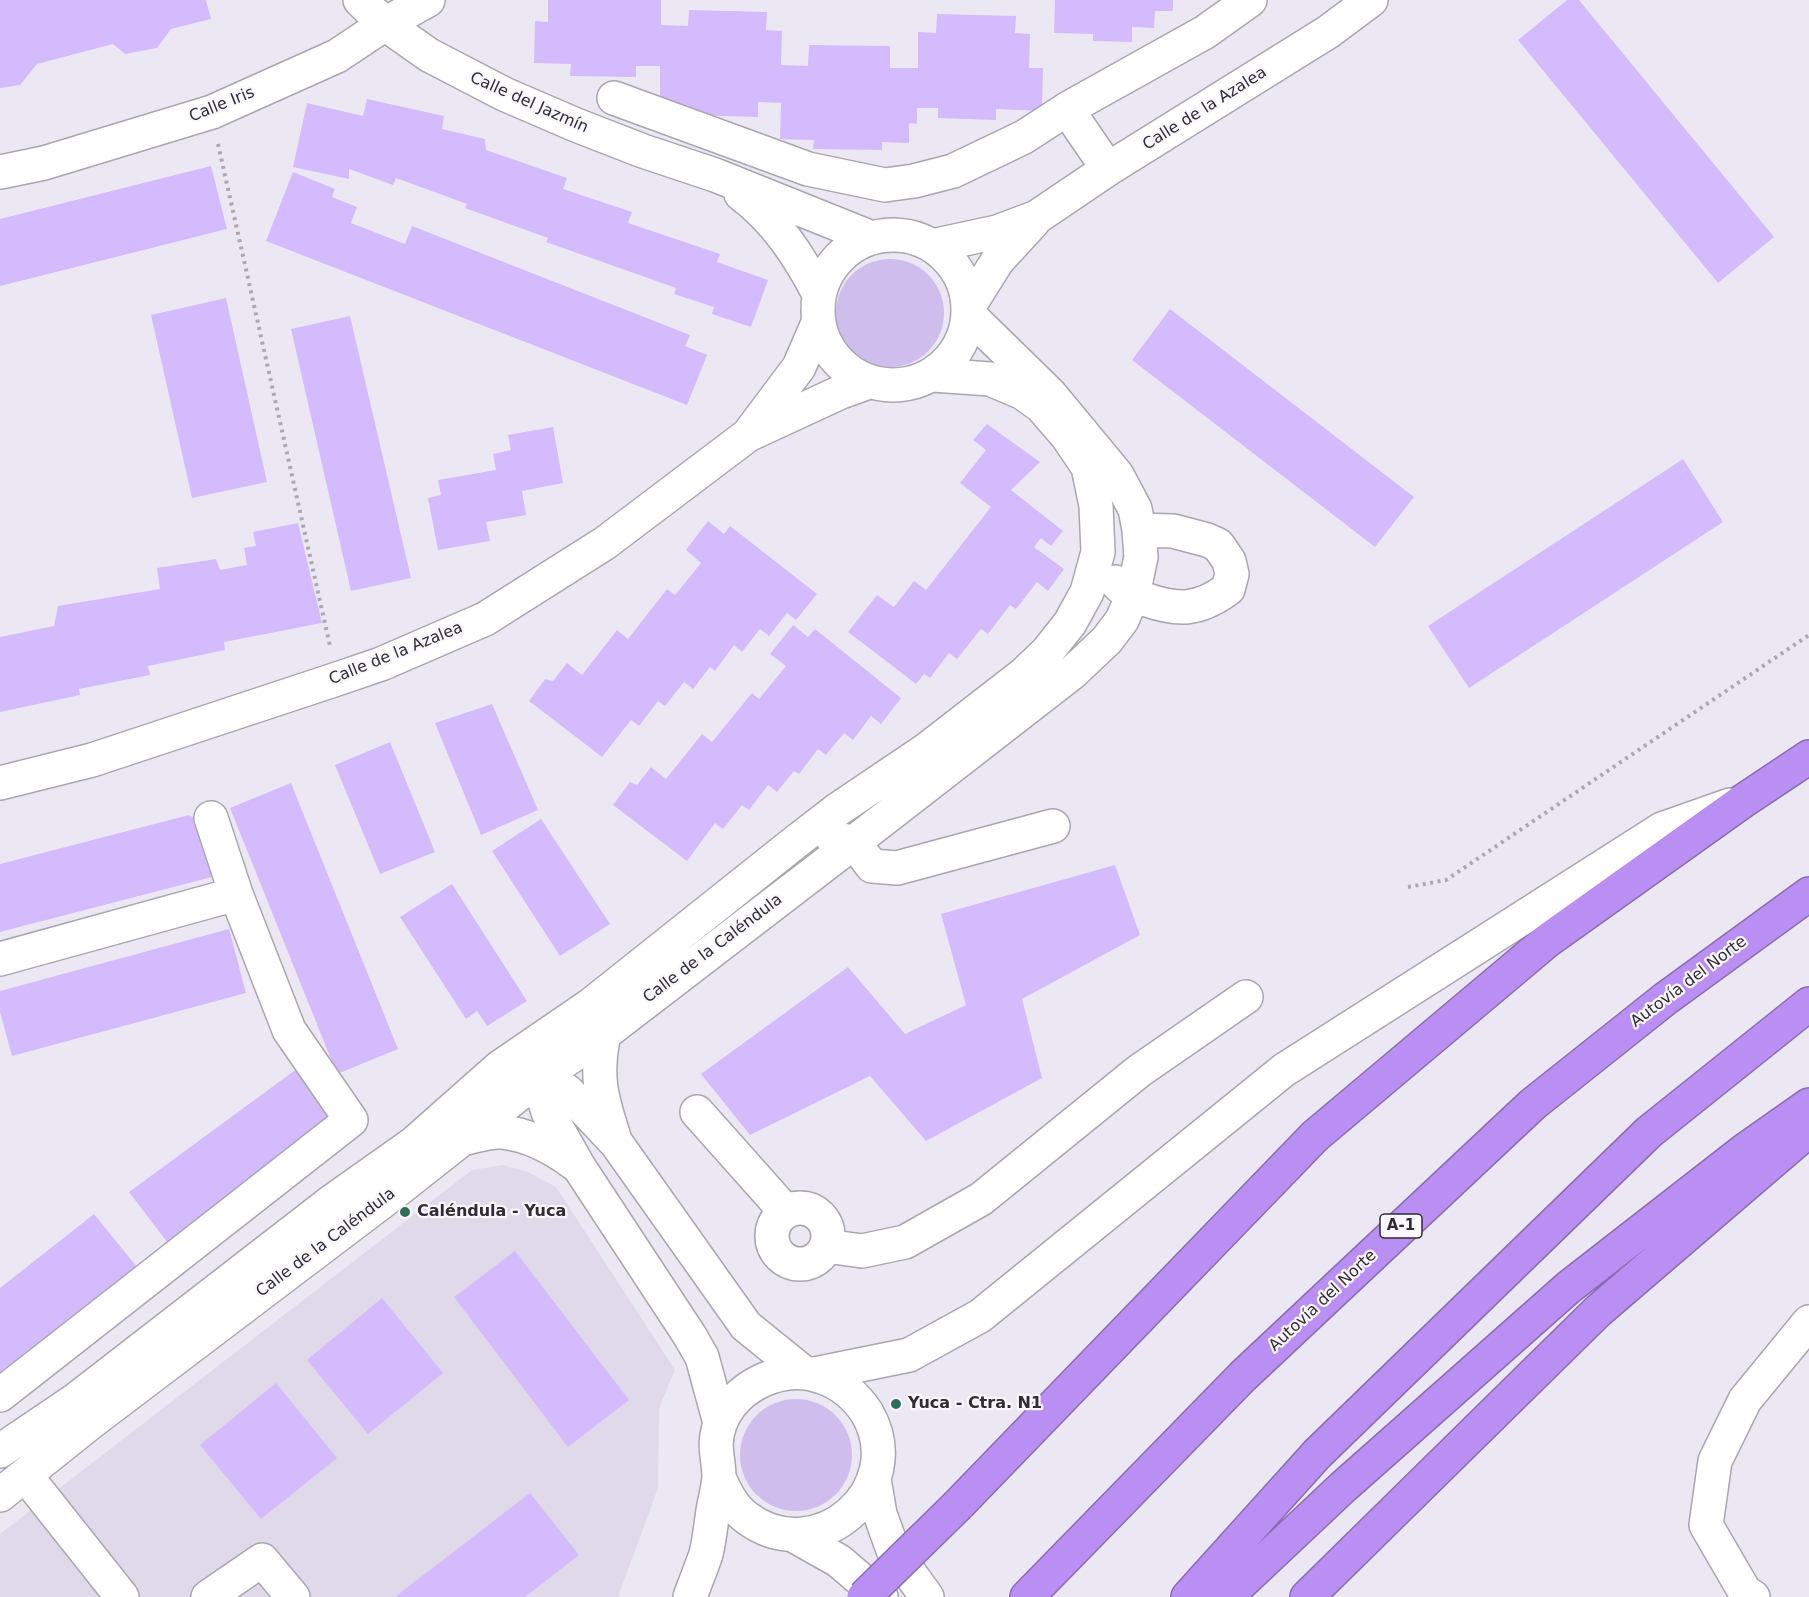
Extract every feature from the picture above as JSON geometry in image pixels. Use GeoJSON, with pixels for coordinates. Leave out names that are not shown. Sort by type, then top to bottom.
{"type":"FeatureCollection","features":[{"type":"Feature","properties":{"kind":"highway"},"geometry":{"type":"LineString","coordinates":[[864,1597],[958,1505],[1315,1136],[1548,940],[1743,801],[1809,757]]}},
{"type":"Feature","properties":{"kind":"highway","name":"Autovía del Norte"},"geometry":{"type":"LineString","coordinates":[[1027,1597],[1243,1376],[1533,1104],[1665,999],[1809,894]]}},
{"type":"Feature","properties":{"kind":"highway"},"geometry":{"type":"LineString","coordinates":[[1188,1597],[1317,1454],[1649,1132],[1809,1004]]}},
{"type":"Feature","properties":{"kind":"highway"},"geometry":{"type":"LineString","coordinates":[[1226,1597],[1343,1487],[1569,1287],[1745,1150],[1809,1105]]}},
{"type":"Feature","properties":{"kind":"highway"},"geometry":{"type":"LineString","coordinates":[[1307,1597],[1598,1311],[1809,1130]]}},
{"type":"Feature","properties":{"kind":"street","name":"Calle del Jazmín"},"geometry":{"type":"LineString","coordinates":[[360,0],[385,24],[429,55],[504,94],[643,151],[715,175],[872,238]]}},
{"type":"Feature","properties":{"kind":"street","name":"Calle Iris"},"geometry":{"type":"LineString","coordinates":[[0,172],[44,162],[212,112],[337,56],[385,24],[428,0]]}},
{"type":"Feature","properties":{"kind":"street"},"geometry":{"type":"LineString","coordinates":[[614,98],[808,169],[885,185],[914,181],[953,171],[1024,137],[1067,109],[1205,32],[1250,0]]}},
{"type":"Feature","properties":{"kind":"street","name":"Calle de la Azalea"},"geometry":{"type":"LineString","coordinates":[[932,246],[997,232],[1037,217],[1108,169],[1328,32],[1371,0]]}},
{"type":"Feature","properties":{"kind":"street"},"geometry":{"type":"LineString","coordinates":[[1067,109],[1108,169]]}},
{"type":"Feature","properties":{"kind":"street","name":"Calle del Jazmín"},"geometry":{"type":"LineString","coordinates":[[715,175],[758,206],[774,224],[806,269],[819,309]]}},
{"type":"Feature","properties":{"kind":"street","name":"Calle de la Azalea"},"geometry":{"type":"LineString","coordinates":[[968,310],[998,260],[1037,217]]}},
{"type":"Feature","properties":{"kind":"street"},"geometry":{"type":"LineString","coordinates":[[891,235],[913,238],[932,246],[952,263],[964,283],[968,310],[966,333],[952,358],[933,375],[914,383],[894,386],[869,382],[844,368],[829,351],[819,309],[826,275],[836,260],[853,246],[872,238],[891,235]]}},
{"type":"Feature","properties":{"kind":"street","name":"Calle de la Azalea"},"geometry":{"type":"LineString","coordinates":[[748,435],[800,367],[819,309]]}},
{"type":"Feature","properties":{"kind":"street","name":"Calle de la Caléndula"},"geometry":{"type":"LineString","coordinates":[[0,1496],[13,1475],[90,1423],[391,1195],[451,1130],[500,1067],[598,1019],[853,843],[1072,673],[1107,640],[1122,620],[1133,595],[1141,557],[1135,509],[1117,475],[1095,446],[1050,394],[968,310]]}},
{"type":"Feature","properties":{"kind":"street","name":"Calle de la Caléndula"},"geometry":{"type":"LineString","coordinates":[[598,1019],[724,901],[837,810],[926,750],[1024,674],[1047,652],[1070,623],[1087,592],[1098,552],[1096,506],[1088,467],[1067,436],[1041,406],[1023,393],[990,379],[933,375]]}},
{"type":"Feature","properties":{"kind":"street","name":"Calle de la Azalea"},"geometry":{"type":"LineString","coordinates":[[0,783],[92,760],[337,679],[381,664],[485,619],[605,543],[748,435],[832,396],[869,382]]}},
{"type":"Feature","properties":{"kind":"street"},"geometry":{"type":"LineString","coordinates":[[1098,552],[1107,571],[1120,587],[1133,595],[1164,607],[1198,606],[1228,589],[1232,574],[1229,561],[1218,545],[1173,531],[1139,530]]}},
{"type":"Feature","properties":{"kind":"street"},"geometry":{"type":"LineString","coordinates":[[853,843],[852,824],[856,814],[926,750]]}},
{"type":"Feature","properties":{"kind":"street"},"geometry":{"type":"LineString","coordinates":[[538,1079],[558,1085],[568,1092],[617,1144],[746,1326],[809,1373],[833,1381],[849,1392],[872,1422],[877,1441],[878,1460],[874,1479],[865,1498],[851,1514],[834,1526],[814,1533],[793,1535],[768,1530],[746,1518],[729,1500],[719,1478],[715,1450],[720,1423],[734,1401],[753,1384],[777,1374],[809,1373],[909,1355],[980,1316],[1284,1070],[1662,829],[1743,801]]}},
{"type":"Feature","properties":{"kind":"street"},"geometry":{"type":"LineString","coordinates":[[0,1395],[351,1120],[289,1030],[236,894],[211,818]]}},
{"type":"Feature","properties":{"kind":"street"},"geometry":{"type":"LineString","coordinates":[[724,901],[814,842],[840,838],[853,843],[872,866],[897,868],[1053,826]]}},
{"type":"Feature","properties":{"kind":"street"},"geometry":{"type":"LineString","coordinates":[[0,959],[236,894]]}},
{"type":"Feature","properties":{"kind":"street"},"geometry":{"type":"LineString","coordinates":[[826,1246],[862,1251],[905,1242],[981,1199],[1139,1071],[1246,997]]}},
{"type":"Feature","properties":{"kind":"street"},"geometry":{"type":"LineString","coordinates":[[598,1019],[598,1061],[602,1100],[617,1144]]}},
{"type":"Feature","properties":{"kind":"street"},"geometry":{"type":"LineString","coordinates":[[598,1019],[549,1052],[538,1079],[548,1112],[579,1167],[702,1357],[720,1423]]}},
{"type":"Feature","properties":{"kind":"street","name":"Calle de la Caléndula"},"geometry":{"type":"LineString","coordinates":[[0,1451],[74,1401],[331,1202],[413,1144],[451,1130],[538,1079]]}},
{"type":"Feature","properties":{"kind":"street"},"geometry":{"type":"LineString","coordinates":[[697,1112],[786,1212]]}},
{"type":"Feature","properties":{"kind":"street"},"geometry":{"type":"LineString","coordinates":[[451,1130],[486,1134],[502,1132],[519,1136],[556,1150],[579,1167]]}},
{"type":"Feature","properties":{"kind":"street"},"geometry":{"type":"LineString","coordinates":[[802,1209],[818,1215],[827,1229],[826,1246],[814,1261],[805,1264],[786,1261],[778,1254],[772,1237],[778,1218],[786,1212],[802,1209]]}},
{"type":"Feature","properties":{"kind":"street"},"geometry":{"type":"LineString","coordinates":[[1753,1597],[1745,1592],[1706,1525],[1715,1461],[1745,1400],[1809,1322]]}},
{"type":"Feature","properties":{"kind":"street"},"geometry":{"type":"LineString","coordinates":[[74,1401],[13,1475],[122,1597]]}},
{"type":"Feature","properties":{"kind":"street"},"geometry":{"type":"LineString","coordinates":[[690,1597],[706,1553],[719,1478]]}},
{"type":"Feature","properties":{"kind":"street"},"geometry":{"type":"LineString","coordinates":[[874,1479],[880,1514],[893,1550],[927,1597]]}},
{"type":"Feature","properties":{"kind":"street"},"geometry":{"type":"LineString","coordinates":[[793,1535],[839,1561],[881,1597]]}},
{"type":"Feature","properties":{"kind":"street"},"geometry":{"type":"LineString","coordinates":[[207,1597],[262,1560],[293,1597]]}},
{"type":"Feature","properties":{"kind":"path"},"geometry":{"type":"LineString","coordinates":[[212,112],[337,679]]}},
{"type":"Feature","properties":{"kind":"path"},"geometry":{"type":"LineString","coordinates":[[1408,887],[1446,880],[1809,635]]}},
{"type":"Feature","properties":{"kind":"shaded area"},"geometry":{"type":"Polygon","coordinates":[[[890,259],[911,263],[928,275],[940,292],[944,313],[940,334],[928,351],[911,363],[890,367],[869,363],[852,351],[840,334],[836,313],[840,292],[852,275],[869,263],[890,259]]]}},
{"type":"Feature","properties":{"kind":"shaded area"},"geometry":{"type":"Polygon","coordinates":[[[503,1165],[528,1172],[556,1187],[675,1370],[659,1408],[658,1488],[618,1597],[0,1597],[0,1534],[472,1170],[503,1165]]]}},
{"type":"Feature","properties":{"kind":"shaded area"},"geometry":{"type":"Polygon","coordinates":[[[796,1399],[817,1403],[835,1416],[848,1434],[852,1455],[848,1476],[835,1494],[817,1507],[796,1511],[775,1507],[757,1494],[744,1476],[740,1455],[744,1434],[757,1416],[775,1403],[796,1399]]]}},
{"type":"Feature","properties":{"kind":"building"},"geometry":{"type":"Polygon","coordinates":[[[0,0],[206,0],[211,19],[171,29],[157,48],[125,54],[113,44],[37,64],[20,85],[0,88],[0,0]]]}},
{"type":"Feature","properties":{"kind":"building"},"geometry":{"type":"Polygon","coordinates":[[[548,0],[661,0],[661,25],[688,26],[689,10],[767,12],[766,30],[782,31],[781,65],[808,66],[809,45],[890,46],[890,68],[918,68],[918,32],[936,33],[937,14],[1016,16],[1015,33],[1030,34],[1029,68],[1043,68],[1042,111],[996,109],[996,120],[938,118],[938,108],[917,108],[917,124],[909,123],[909,143],[882,142],[882,150],[813,149],[814,140],[780,139],[781,103],[758,102],[758,117],[687,115],[688,105],[660,104],[660,66],[636,66],[636,77],[570,76],[571,64],[534,63],[535,21],[548,22],[548,0]]]}},
{"type":"Feature","properties":{"kind":"building"},"geometry":{"type":"Polygon","coordinates":[[[1055,0],[1173,0],[1173,11],[1155,11],[1154,28],[1132,27],[1132,42],[1093,41],[1093,34],[1054,33],[1055,0]]]}},
{"type":"Feature","properties":{"kind":"building"},"geometry":{"type":"Polygon","coordinates":[[[1567,0],[1579,0],[1774,237],[1718,283],[1518,40],[1567,0]]]}},
{"type":"Feature","properties":{"kind":"building"},"geometry":{"type":"Polygon","coordinates":[[[367,99],[444,116],[442,129],[485,139],[486,150],[567,178],[563,189],[632,212],[628,223],[720,254],[717,262],[768,280],[751,327],[712,314],[714,307],[674,294],[676,288],[546,242],[548,238],[465,208],[467,204],[396,178],[393,185],[349,169],[349,179],[293,167],[307,103],[363,116],[367,99]]]}},
{"type":"Feature","properties":{"kind":"building"},"geometry":{"type":"Polygon","coordinates":[[[211,166],[227,229],[0,286],[0,219],[211,166]]]}},
{"type":"Feature","properties":{"kind":"building"},"geometry":{"type":"Polygon","coordinates":[[[293,172],[335,189],[332,197],[357,207],[351,223],[405,244],[412,226],[690,335],[685,346],[707,355],[687,405],[266,241],[293,172]]]}},
{"type":"Feature","properties":{"kind":"building"},"geometry":{"type":"Polygon","coordinates":[[[226,298],[267,482],[192,498],[151,315],[226,298]]]}},
{"type":"Feature","properties":{"kind":"building"},"geometry":{"type":"Polygon","coordinates":[[[1170,309],[1414,497],[1375,547],[1132,360],[1170,309]]]}},
{"type":"Feature","properties":{"kind":"building"},"geometry":{"type":"Polygon","coordinates":[[[350,316],[411,578],[351,591],[291,329],[350,316]]]}},
{"type":"Feature","properties":{"kind":"building"},"geometry":{"type":"Polygon","coordinates":[[[987,424],[1040,462],[1011,490],[1063,531],[1051,546],[1041,538],[1034,547],[1064,569],[1048,591],[1037,582],[1016,609],[1010,605],[988,634],[981,629],[957,659],[949,653],[930,678],[924,674],[916,684],[848,632],[877,595],[894,607],[914,581],[926,590],[991,507],[960,483],[986,450],[973,440],[987,424]]]}},
{"type":"Feature","properties":{"kind":"building"},"geometry":{"type":"Polygon","coordinates":[[[553,427],[563,483],[522,491],[526,515],[486,522],[490,541],[438,550],[428,498],[441,495],[438,480],[496,470],[493,454],[511,450],[508,435],[553,427]]]}},
{"type":"Feature","properties":{"kind":"building"},"geometry":{"type":"Polygon","coordinates":[[[1683,459],[1723,522],[1469,688],[1428,626],[1683,459]]]}},
{"type":"Feature","properties":{"kind":"building"},"geometry":{"type":"Polygon","coordinates":[[[708,521],[724,534],[730,526],[817,594],[796,620],[787,613],[769,636],[760,629],[742,652],[734,645],[715,671],[710,667],[693,689],[684,682],[665,706],[658,701],[639,726],[631,720],[602,757],[529,701],[545,679],[553,681],[567,663],[582,675],[617,630],[628,639],[667,589],[675,595],[701,563],[686,550],[708,521]]]}},
{"type":"Feature","properties":{"kind":"building"},"geometry":{"type":"Polygon","coordinates":[[[298,523],[322,623],[224,642],[225,650],[148,666],[150,675],[79,689],[80,695],[0,712],[0,637],[54,626],[58,606],[160,589],[157,568],[216,559],[220,570],[247,565],[244,548],[256,546],[253,532],[298,523]]]}},
{"type":"Feature","properties":{"kind":"building"},"geometry":{"type":"Polygon","coordinates":[[[793,625],[808,637],[815,629],[901,698],[881,724],[871,716],[853,740],[844,733],[826,755],[818,749],[799,774],[794,771],[777,792],[768,785],[749,810],[742,805],[723,829],[715,823],[687,861],[613,805],[630,782],[637,785],[651,767],[666,779],[702,734],[712,742],[752,693],[759,699],[786,666],[770,654],[793,625]]]}},
{"type":"Feature","properties":{"kind":"building"},"geometry":{"type":"Polygon","coordinates":[[[492,704],[538,810],[481,835],[435,723],[492,704]]]}},
{"type":"Feature","properties":{"kind":"building"},"geometry":{"type":"Polygon","coordinates":[[[390,742],[435,852],[380,874],[335,765],[390,742]]]}},
{"type":"Feature","properties":{"kind":"building"},"geometry":{"type":"Polygon","coordinates":[[[291,783],[398,1049],[337,1074],[230,808],[291,783]]]}},
{"type":"Feature","properties":{"kind":"building"},"geometry":{"type":"Polygon","coordinates":[[[189,815],[197,820],[212,877],[0,932],[0,864],[189,815]]]}},
{"type":"Feature","properties":{"kind":"building"},"geometry":{"type":"Polygon","coordinates":[[[541,819],[610,924],[560,956],[492,851],[541,819]]]}},
{"type":"Feature","properties":{"kind":"building"},"geometry":{"type":"Polygon","coordinates":[[[1115,865],[1140,935],[1022,999],[1042,1078],[926,1141],[870,1076],[750,1135],[701,1074],[848,967],[905,1034],[966,1005],[941,914],[1115,865]]]}},
{"type":"Feature","properties":{"kind":"building"},"geometry":{"type":"Polygon","coordinates":[[[452,884],[527,1001],[487,1026],[477,1011],[466,1019],[400,917],[452,884]]]}},
{"type":"Feature","properties":{"kind":"building"},"geometry":{"type":"Polygon","coordinates":[[[229,929],[246,993],[12,1056],[0,1012],[0,991],[229,929]]]}},
{"type":"Feature","properties":{"kind":"building"},"geometry":{"type":"Polygon","coordinates":[[[298,1068],[335,1119],[167,1242],[129,1192],[298,1068]]]}},
{"type":"Feature","properties":{"kind":"building"},"geometry":{"type":"Polygon","coordinates":[[[94,1214],[137,1267],[0,1375],[0,1288],[94,1214]]]}},
{"type":"Feature","properties":{"kind":"building"},"geometry":{"type":"Polygon","coordinates":[[[515,1251],[629,1400],[568,1447],[454,1297],[515,1251]]]}},
{"type":"Feature","properties":{"kind":"building"},"geometry":{"type":"Polygon","coordinates":[[[382,1298],[443,1373],[368,1434],[307,1360],[382,1298]]]}},
{"type":"Feature","properties":{"kind":"building"},"geometry":{"type":"Polygon","coordinates":[[[276,1383],[337,1458],[261,1519],[200,1445],[276,1383]]]}},
{"type":"Feature","properties":{"kind":"building"},"geometry":{"type":"Polygon","coordinates":[[[530,1493],[579,1555],[525,1597],[395,1597],[530,1493]]]}},
{"type":"Feature","properties":{"kind":"place","name":"Caléndula - Yuca"},"geometry":{"type":"Point","coordinates":[405,1212]}},
{"type":"Feature","properties":{"kind":"place","name":"Yuca - Ctra. N1"},"geometry":{"type":"Point","coordinates":[896,1404]}}]}
